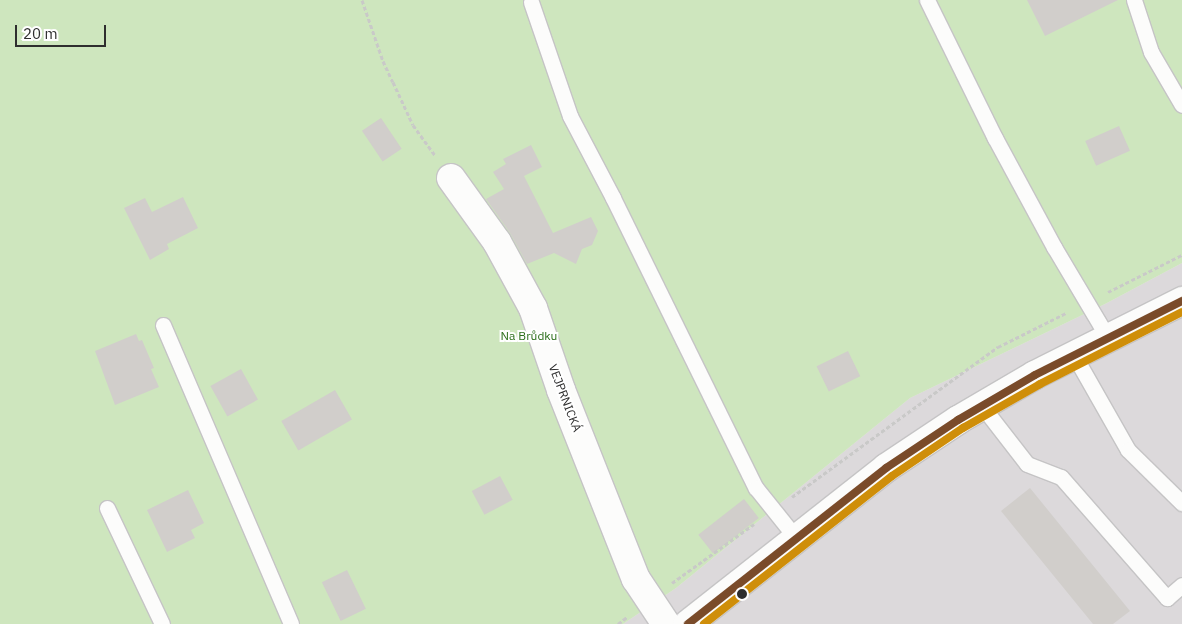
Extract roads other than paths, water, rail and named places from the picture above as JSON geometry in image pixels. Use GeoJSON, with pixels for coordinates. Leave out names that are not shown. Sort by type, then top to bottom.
{"type":"FeatureCollection","features":[{"type":"Feature","properties":{"kind":"main road","name":"VEJPRNICKÁ"},"geometry":{"type":"LineString","coordinates":[[451,178],[497,242],[533,308],[560,390],[636,579],[666,624]]}},
{"type":"Feature","properties":{"kind":"main road"},"geometry":{"type":"LineString","coordinates":[[688,624],[886,468],[982,406],[1074,355],[1182,301]]}},
{"type":"Feature","properties":{"kind":"lane"},"geometry":{"type":"LineString","coordinates":[[926,0],[1031,205],[1108,338]]}},
{"type":"Feature","properties":{"kind":"lane"},"geometry":{"type":"LineString","coordinates":[[1134,0],[1151,52],[1182,105]]}},
{"type":"Feature","properties":{"kind":"lane"},"geometry":{"type":"LineString","coordinates":[[530,2],[570,116],[613,198],[756,488],[796,538]]}},
{"type":"Feature","properties":{"kind":"lane"},"geometry":{"type":"LineString","coordinates":[[163,325],[291,624]]}},
{"type":"Feature","properties":{"kind":"lane"},"geometry":{"type":"LineString","coordinates":[[1074,355],[1128,450],[1182,503]]}},
{"type":"Feature","properties":{"kind":"lane"},"geometry":{"type":"LineString","coordinates":[[982,406],[1027,464],[1061,476],[1168,598],[1182,585]]}},
{"type":"Feature","properties":{"kind":"lane"},"geometry":{"type":"LineString","coordinates":[[107,508],[162,624]]}},
{"type":"Feature","properties":{"kind":"park label","name":"Na Brůdku"},"geometry":{"type":"Point","coordinates":[529,336]}}]}
